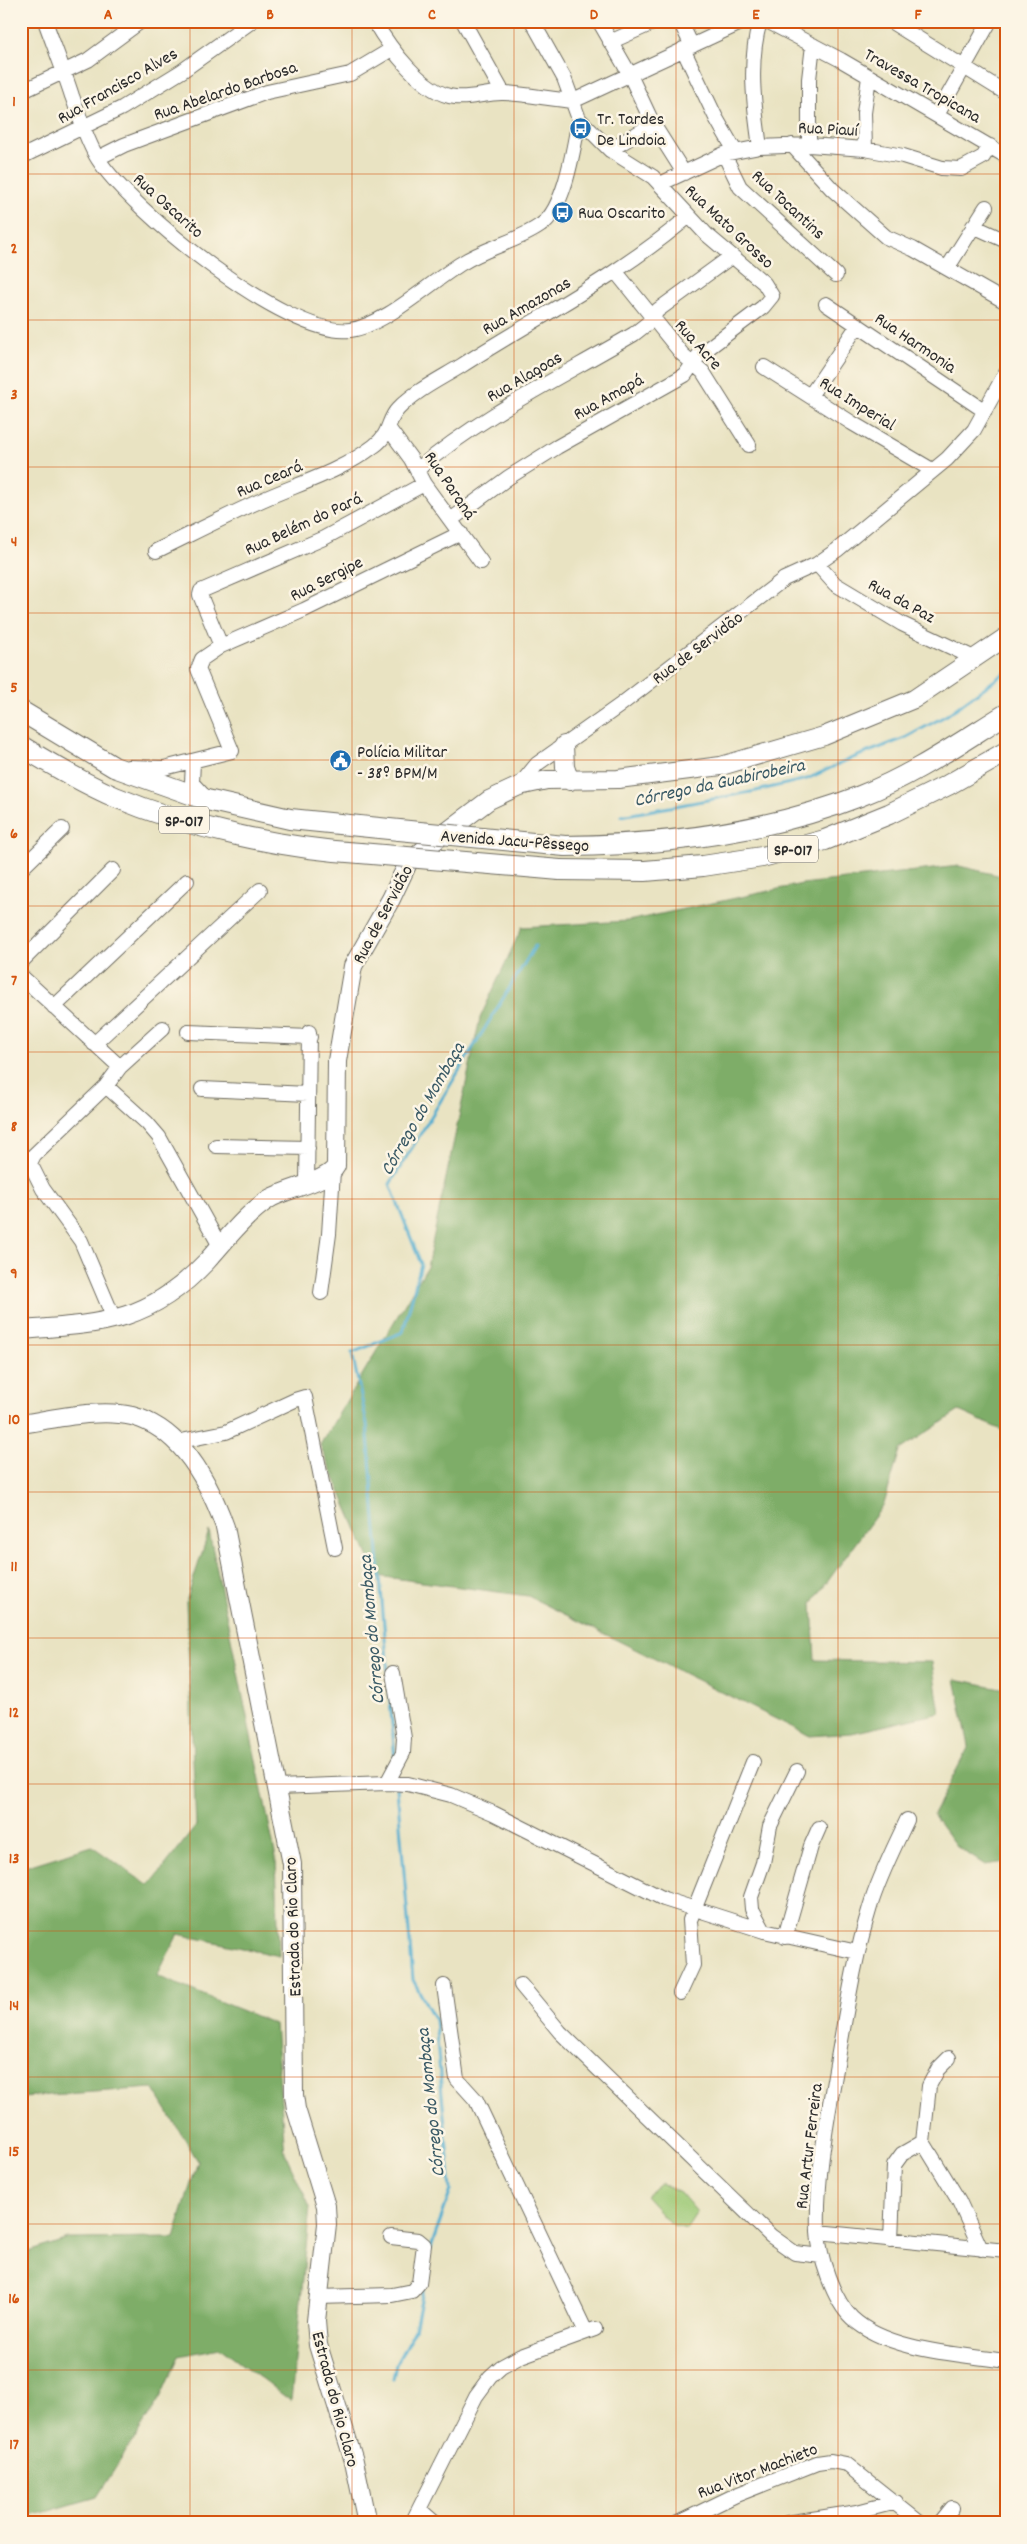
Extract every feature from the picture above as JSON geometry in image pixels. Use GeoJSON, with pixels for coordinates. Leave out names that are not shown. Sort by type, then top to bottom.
{"type":"FeatureCollection","features":[{"type":"Feature","properties":{"kind":"highway","name":"Avenida Jacu-Pêssego"},"geometry":{"type":"LineString","coordinates":[[21,711],[114,767],[208,800],[290,819],[565,846],[624,845],[697,839],[790,819],[861,796],[929,762],[1006,714]]}},
{"type":"Feature","properties":{"kind":"highway","name":"Avenida Jacu-Pêssego"},"geometry":{"type":"LineString","coordinates":[[21,746],[56,768],[114,797],[158,813],[254,838],[328,851],[560,870],[645,871],[703,866],[762,857],[825,840],[889,814],[948,785],[1006,752]]}},
{"type":"Feature","properties":{"kind":"main road"},"geometry":{"type":"LineString","coordinates":[[519,786],[547,780],[618,779],[720,766],[824,736],[914,699],[1006,637]]}},
{"type":"Feature","properties":{"kind":"main road"},"geometry":{"type":"LineString","coordinates":[[564,745],[565,767],[570,781]]}},
{"type":"Feature","properties":{"kind":"main road","name":"Rua de Servidão"},"geometry":{"type":"LineString","coordinates":[[333,1171],[336,1166],[337,1061],[353,966],[391,899],[408,862],[489,800],[519,786]]}},
{"type":"Feature","properties":{"kind":"main road"},"geometry":{"type":"LineString","coordinates":[[21,1330],[76,1326],[114,1319],[140,1311],[175,1291],[257,1208],[269,1199],[333,1171]]}},
{"type":"Feature","properties":{"kind":"main road","name":"Estrada do Rio Claro"},"geometry":{"type":"LineString","coordinates":[[21,1424],[94,1415],[131,1416],[149,1423],[176,1442],[199,1471],[214,1498],[225,1527],[293,1877],[294,2094],[301,2124],[326,2206],[328,2224],[316,2321],[318,2345],[354,2461],[367,2523]]}},
{"type":"Feature","properties":{"kind":"street","name":"Rua Oscarito"},"geometry":{"type":"LineString","coordinates":[[45,21],[84,128],[98,158],[119,185],[204,261],[283,310],[314,324],[349,330],[365,326],[392,311],[474,255],[543,224],[552,215],[570,166],[578,119]]}},
{"type":"Feature","properties":{"kind":"street"},"geometry":{"type":"LineString","coordinates":[[21,92],[88,60],[141,21]]}},
{"type":"Feature","properties":{"kind":"street","name":"Rua Francisco Alves"},"geometry":{"type":"LineString","coordinates":[[21,157],[104,118],[182,71],[252,21]]}},
{"type":"Feature","properties":{"kind":"street"},"geometry":{"type":"LineString","coordinates":[[374,21],[392,49],[411,70],[447,96],[466,97],[504,93],[573,101],[629,73],[688,47],[714,38],[745,21]]}},
{"type":"Feature","properties":{"kind":"street"},"geometry":{"type":"LineString","coordinates":[[463,21],[504,93]]}},
{"type":"Feature","properties":{"kind":"street"},"geometry":{"type":"LineString","coordinates":[[532,21],[564,78],[578,119]]}},
{"type":"Feature","properties":{"kind":"street"},"geometry":{"type":"LineString","coordinates":[[599,21],[629,73],[653,124],[684,173]]}},
{"type":"Feature","properties":{"kind":"street"},"geometry":{"type":"LineString","coordinates":[[610,42],[657,21]]}},
{"type":"Feature","properties":{"kind":"street","name":"Rua Tocantins"},"geometry":{"type":"LineString","coordinates":[[680,21],[688,47],[744,191],[836,275]]}},
{"type":"Feature","properties":{"kind":"street"},"geometry":{"type":"LineString","coordinates":[[760,21],[754,50],[753,88],[760,147]]}},
{"type":"Feature","properties":{"kind":"street","name":"Travessa Tropicana"},"geometry":{"type":"LineString","coordinates":[[767,21],[813,45],[1006,156]]}},
{"type":"Feature","properties":{"kind":"street"},"geometry":{"type":"LineString","coordinates":[[890,21],[1006,93]]}},
{"type":"Feature","properties":{"kind":"street"},"geometry":{"type":"LineString","coordinates":[[937,116],[990,21]]}},
{"type":"Feature","properties":{"kind":"street"},"geometry":{"type":"LineString","coordinates":[[809,145],[809,79],[813,45]]}},
{"type":"Feature","properties":{"kind":"street","name":"Rua Abelardo Barbosa"},"geometry":{"type":"LineString","coordinates":[[98,158],[124,145],[267,92],[350,74],[392,49]]}},
{"type":"Feature","properties":{"kind":"street"},"geometry":{"type":"LineString","coordinates":[[866,149],[864,113],[868,77]]}},
{"type":"Feature","properties":{"kind":"street","name":"Rua Mato Grosso"},"geometry":{"type":"LineString","coordinates":[[578,119],[610,150],[660,184],[688,217],[764,283],[772,296]]}},
{"type":"Feature","properties":{"kind":"street"},"geometry":{"type":"LineString","coordinates":[[610,150],[653,124]]}},
{"type":"Feature","properties":{"kind":"street"},"geometry":{"type":"LineString","coordinates":[[792,145],[832,188],[886,237],[948,268],[1006,302]]}},
{"type":"Feature","properties":{"kind":"street","name":"Rua Piauí"},"geometry":{"type":"LineString","coordinates":[[660,184],[730,152],[760,147],[809,145],[866,149],[904,156],[942,168],[961,169],[983,157],[990,146]]}},
{"type":"Feature","properties":{"kind":"street"},"geometry":{"type":"LineString","coordinates":[[948,268],[986,207]]}},
{"type":"Feature","properties":{"kind":"street","name":"Rua Amazonas"},"geometry":{"type":"LineString","coordinates":[[390,429],[398,409],[422,391],[616,272],[688,217]]}},
{"type":"Feature","properties":{"kind":"street"},"geometry":{"type":"LineString","coordinates":[[973,226],[1006,241]]}},
{"type":"Feature","properties":{"kind":"street","name":"Rua Alagoas"},"geometry":{"type":"LineString","coordinates":[[417,470],[448,445],[503,410],[634,334],[658,310],[732,256]]}},
{"type":"Feature","properties":{"kind":"street","name":"Rua Acre"},"geometry":{"type":"LineString","coordinates":[[616,272],[682,354],[703,372],[750,445]]}},
{"type":"Feature","properties":{"kind":"street","name":"Rua Amapá"},"geometry":{"type":"LineString","coordinates":[[452,519],[509,477],[557,447],[685,374],[699,356],[763,307],[772,296]]}},
{"type":"Feature","properties":{"kind":"street","name":"Rua Harmonia"},"geometry":{"type":"LineString","coordinates":[[826,304],[985,411]]}},
{"type":"Feature","properties":{"kind":"street"},"geometry":{"type":"LineString","coordinates":[[810,396],[858,325]]}},
{"type":"Feature","properties":{"kind":"street","name":"Rua Imperial"},"geometry":{"type":"LineString","coordinates":[[764,367],[932,470]]}},
{"type":"Feature","properties":{"kind":"street","name":"Rua de Servidão"},"geometry":{"type":"LineString","coordinates":[[519,786],[537,764],[619,706],[784,579],[817,564],[932,470],[969,436],[1006,372]]}},
{"type":"Feature","properties":{"kind":"street","name":"Rua Paraná"},"geometry":{"type":"LineString","coordinates":[[390,429],[424,484],[452,519],[481,562]]}},
{"type":"Feature","properties":{"kind":"street","name":"Rua Ceará"},"geometry":{"type":"LineString","coordinates":[[156,551],[263,500],[335,470],[376,446],[390,429]]}},
{"type":"Feature","properties":{"kind":"street","name":"Rua Belém do Pará"},"geometry":{"type":"LineString","coordinates":[[221,646],[200,595],[204,590],[324,538],[424,484]]}},
{"type":"Feature","properties":{"kind":"street","name":"Rua Sergipe"},"geometry":{"type":"LineString","coordinates":[[193,762],[232,751],[198,669],[199,663],[206,656],[221,646],[304,610],[461,533]]}},
{"type":"Feature","properties":{"kind":"street","name":"Rua da Paz"},"geometry":{"type":"LineString","coordinates":[[817,564],[836,584],[902,624],[976,659]]}},
{"type":"Feature","properties":{"kind":"street"},"geometry":{"type":"LineString","coordinates":[[114,767],[164,768],[193,762],[192,783],[208,800]]}},
{"type":"Feature","properties":{"kind":"street"},"geometry":{"type":"LineString","coordinates":[[21,868],[62,829]]}},
{"type":"Feature","properties":{"kind":"street"},"geometry":{"type":"LineString","coordinates":[[21,962],[113,870]]}},
{"type":"Feature","properties":{"kind":"street"},"geometry":{"type":"LineString","coordinates":[[54,1007],[186,881]]}},
{"type":"Feature","properties":{"kind":"street"},"geometry":{"type":"LineString","coordinates":[[94,1044],[260,890]]}},
{"type":"Feature","properties":{"kind":"street"},"geometry":{"type":"LineString","coordinates":[[21,976],[120,1067]]}},
{"type":"Feature","properties":{"kind":"street"},"geometry":{"type":"LineString","coordinates":[[114,1319],[81,1241],[43,1189],[30,1163],[34,1155],[106,1086],[120,1067],[163,1028]]}},
{"type":"Feature","properties":{"kind":"street"},"geometry":{"type":"LineString","coordinates":[[188,1032],[310,1035],[307,1183]]}},
{"type":"Feature","properties":{"kind":"street"},"geometry":{"type":"LineString","coordinates":[[106,1086],[147,1123],[159,1137],[220,1246]]}},
{"type":"Feature","properties":{"kind":"street"},"geometry":{"type":"LineString","coordinates":[[202,1089],[308,1094]]}},
{"type":"Feature","properties":{"kind":"street"},"geometry":{"type":"LineString","coordinates":[[216,1146],[308,1148]]}},
{"type":"Feature","properties":{"kind":"street"},"geometry":{"type":"LineString","coordinates":[[321,1293],[329,1234],[333,1171]]}},
{"type":"Feature","properties":{"kind":"street"},"geometry":{"type":"LineString","coordinates":[[176,1442],[226,1432],[295,1400],[306,1397],[335,1548]]}},
{"type":"Feature","properties":{"kind":"street"},"geometry":{"type":"LineString","coordinates":[[387,1783],[403,1753],[404,1738],[394,1673]]}},
{"type":"Feature","properties":{"kind":"street"},"geometry":{"type":"LineString","coordinates":[[680,1992],[693,1965],[690,1920],[753,1762]]}},
{"type":"Feature","properties":{"kind":"street"},"geometry":{"type":"LineString","coordinates":[[764,1931],[752,1909],[751,1897],[763,1863],[770,1826],[797,1771]]}},
{"type":"Feature","properties":{"kind":"street"},"geometry":{"type":"LineString","coordinates":[[277,1787],[387,1783],[408,1784],[451,1795],[493,1813],[638,1887],[696,1909],[764,1931],[857,1952]]}},
{"type":"Feature","properties":{"kind":"street","name":"Rua Artur Ferreira"},"geometry":{"type":"LineString","coordinates":[[907,1820],[877,1887],[857,1952],[825,2130],[820,2178],[818,2232],[822,2256],[834,2291],[850,2316],[867,2331],[894,2341],[1006,2361]]}},
{"type":"Feature","properties":{"kind":"street"},"geometry":{"type":"LineString","coordinates":[[785,1936],[811,1846],[820,1828]]}},
{"type":"Feature","properties":{"kind":"street"},"geometry":{"type":"LineString","coordinates":[[521,1985],[560,2032],[771,2236],[795,2252],[822,2256]]}},
{"type":"Feature","properties":{"kind":"street"},"geometry":{"type":"LineString","coordinates":[[412,2523],[476,2396],[490,2377],[501,2367],[521,2356],[590,2330],[476,2100],[457,2079],[444,1986]]}},
{"type":"Feature","properties":{"kind":"street"},"geometry":{"type":"LineString","coordinates":[[949,2058],[938,2069],[929,2086],[923,2142],[959,2201],[981,2249]]}},
{"type":"Feature","properties":{"kind":"street"},"geometry":{"type":"LineString","coordinates":[[891,2240],[894,2165],[902,2154],[923,2142]]}},
{"type":"Feature","properties":{"kind":"street"},"geometry":{"type":"LineString","coordinates":[[818,2232],[1006,2251]]}},
{"type":"Feature","properties":{"kind":"street"},"geometry":{"type":"LineString","coordinates":[[318,2297],[392,2295],[412,2291],[419,2283],[424,2245],[418,2240],[391,2237]]}},
{"type":"Feature","properties":{"kind":"street","name":"Rua Vitor Machieto"},"geometry":{"type":"LineString","coordinates":[[678,2523],[736,2496],[817,2463],[831,2461],[846,2464],[920,2523]]}},
{"type":"Feature","properties":{"kind":"street"},"geometry":{"type":"LineString","coordinates":[[787,2523],[857,2512],[896,2502]]}},
{"type":"Feature","properties":{"kind":"street"},"geometry":{"type":"LineString","coordinates":[[940,2523],[952,2508]]}},
{"type":"Feature","properties":{"kind":"street"},"geometry":{"type":"LineString","coordinates":[[419,2509],[435,2523]]}},
{"type":"Feature","properties":{"kind":"green space"},"geometry":{"type":"Polygon","coordinates":[[[959,866],[1006,877],[1006,1432],[959,1411],[900,1450],[884,1504],[812,1603],[815,1660],[932,1662],[940,1713],[852,1733],[810,1736],[528,1596],[377,1576],[320,1445],[427,1267],[480,1018],[522,927],[628,921],[802,884],[959,866]]]}},
{"type":"Feature","properties":{"kind":"green space"},"geometry":{"type":"Polygon","coordinates":[[[209,1531],[276,1858],[279,1956],[178,1934],[157,1976],[275,2024],[285,2153],[310,2207],[291,2401],[220,2348],[179,2356],[160,2398],[97,2497],[21,2519],[21,2254],[68,2239],[174,2238],[198,2161],[153,2088],[21,2097],[21,1868],[92,1846],[149,1886],[196,1826],[186,1602],[209,1531]]]}},
{"type":"Feature","properties":{"kind":"green space"},"geometry":{"type":"Polygon","coordinates":[[[955,1679],[1006,1689],[1006,1862],[985,1865],[956,1846],[933,1815],[969,1746],[955,1679]]]}},
{"type":"Feature","properties":{"kind":"green space"},"geometry":{"type":"Polygon","coordinates":[[[661,2183],[680,2192],[697,2212],[686,2229],[672,2225],[645,2196],[661,2183]]]}},
{"type":"Feature","properties":{"kind":"waterway","name":"Córrego da Guabirobeira"},"geometry":{"type":"LineString","coordinates":[[621,816],[756,791],[807,779],[850,759],[905,738],[947,715],[1006,672]]}},
{"type":"Feature","properties":{"kind":"waterway","name":"Córrego do Mombaça"},"geometry":{"type":"LineString","coordinates":[[388,1672],[367,1424],[352,1353],[403,1332],[421,1264],[390,1184],[535,946]]}},
{"type":"Feature","properties":{"kind":"waterway","name":"Córrego do Mombaça"},"geometry":{"type":"LineString","coordinates":[[389,1688],[395,1759]]}},
{"type":"Feature","properties":{"kind":"waterway","name":"Córrego do Mombaça"},"geometry":{"type":"LineString","coordinates":[[397,1788],[413,1980],[435,2020],[451,2190],[429,2253]]}},
{"type":"Feature","properties":{"kind":"waterway","name":"Córrego do Mombaça"},"geometry":{"type":"LineString","coordinates":[[393,2379],[396,2364],[415,2329],[424,2286]]}},
{"type":"Feature","properties":{"kind":"place","name":"Tr. Tardes De Lindoia"},"geometry":{"type":"Point","coordinates":[581,128]}},
{"type":"Feature","properties":{"kind":"place","name":"Rua Oscarito"},"geometry":{"type":"Point","coordinates":[562,212]}},
{"type":"Feature","properties":{"kind":"place","name":"Polícia Militar - 38º BPM/M"},"geometry":{"type":"Point","coordinates":[341,761]}}]}
